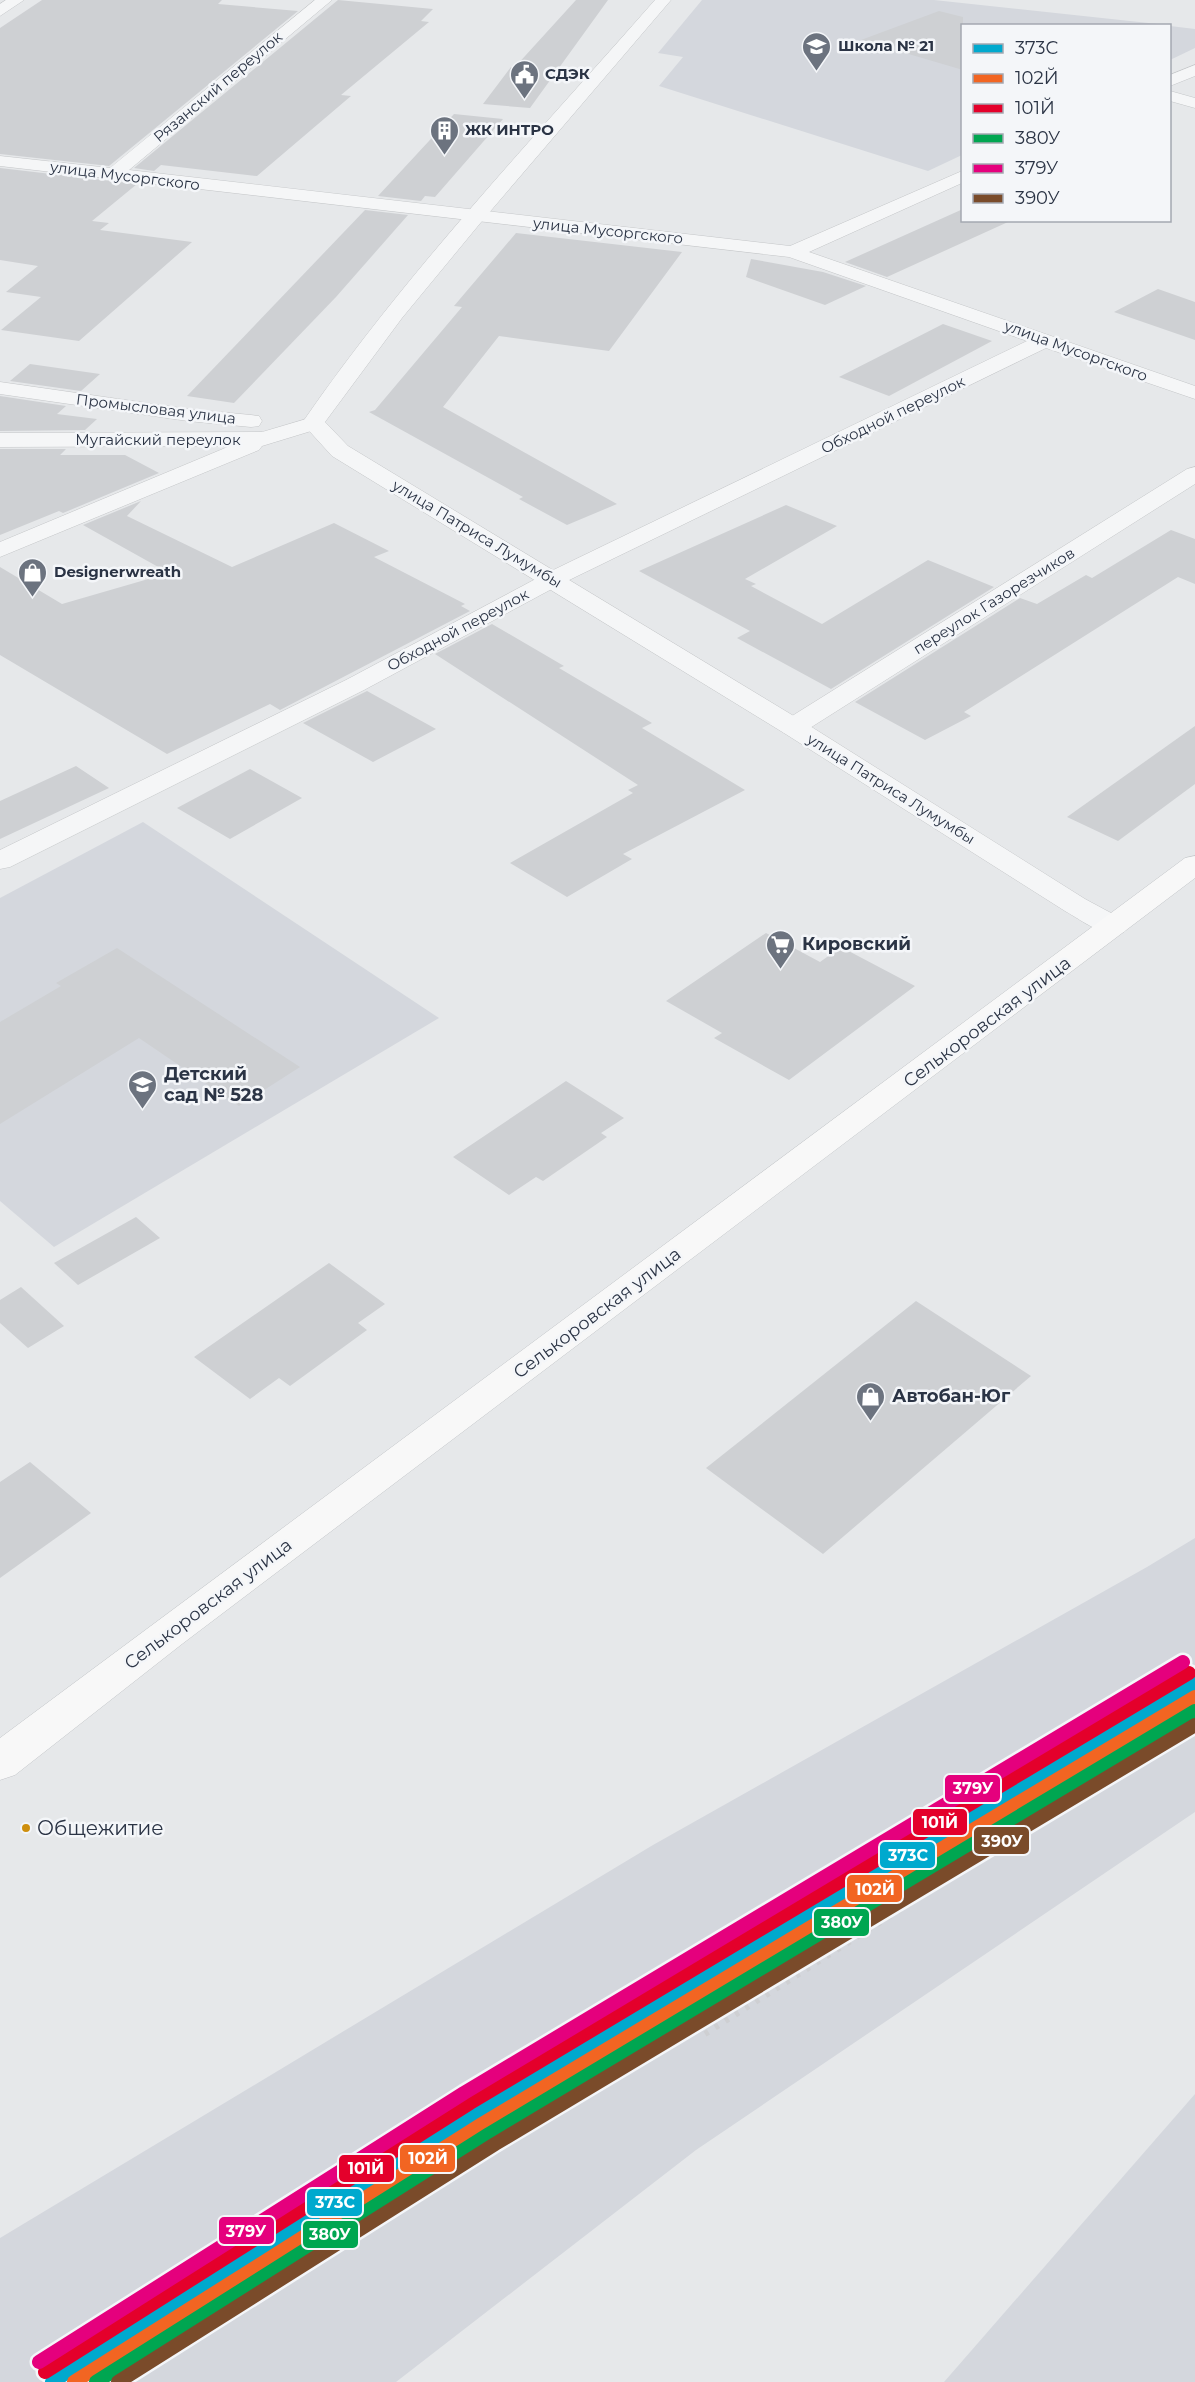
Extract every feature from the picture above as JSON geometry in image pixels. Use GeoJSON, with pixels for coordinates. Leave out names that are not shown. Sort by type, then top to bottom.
{"type":"FeatureCollection","features":[{"type":"Feature","properties":{"kind":"main road","name":"Селькоровская улица"},"geometry":{"type":"LineString","coordinates":[[0,1762],[168,1632],[1195,864]]}},
{"type":"Feature","properties":{"kind":"street"},"geometry":{"type":"LineString","coordinates":[[0,11],[16,0]]}},
{"type":"Feature","properties":{"kind":"street","name":"Рязанский переулок"},"geometry":{"type":"LineString","coordinates":[[113,175],[324,0]]}},
{"type":"Feature","properties":{"kind":"street"},"geometry":{"type":"LineString","coordinates":[[313,423],[395,314],[475,217],[663,0]]}},
{"type":"Feature","properties":{"kind":"street"},"geometry":{"type":"LineString","coordinates":[[1171,81],[1195,70]]}},
{"type":"Feature","properties":{"kind":"street"},"geometry":{"type":"LineString","coordinates":[[1171,96],[1195,103]]}},
{"type":"Feature","properties":{"kind":"street","name":"улица Мусоргского"},"geometry":{"type":"LineString","coordinates":[[0,161],[792,252],[1195,393]]}},
{"type":"Feature","properties":{"kind":"street"},"geometry":{"type":"LineString","coordinates":[[792,252],[961,177]]}},
{"type":"Feature","properties":{"kind":"street","name":"Обходной переулок"},"geometry":{"type":"LineString","coordinates":[[0,861],[355,685],[552,579],[1046,340]]}},
{"type":"Feature","properties":{"kind":"street","name":"Промысловая улица"},"geometry":{"type":"LineString","coordinates":[[0,388],[188,415],[250,421],[313,423]]}},
{"type":"Feature","properties":{"kind":"street","name":"Мугайский переулок"},"geometry":{"type":"LineString","coordinates":[[0,440],[264,439],[313,423]]}},
{"type":"Feature","properties":{"kind":"street","name":"улица Патриса Лумумбы"},"geometry":{"type":"LineString","coordinates":[[313,423],[340,451],[793,727],[1075,905],[1114,926]]}},
{"type":"Feature","properties":{"kind":"street"},"geometry":{"type":"LineString","coordinates":[[0,549],[264,439]]}},
{"type":"Feature","properties":{"kind":"street","name":"переулок Газорезчиков"},"geometry":{"type":"LineString","coordinates":[[793,727],[1195,474]]}},
{"type":"Feature","properties":{"kind":"shaded area","name":"Школа № 21"},"geometry":{"type":"Polygon","coordinates":[[[702,0],[934,0],[1158,24],[961,24],[961,155],[928,171],[659,86],[683,57],[658,53],[702,0]]]}},
{"type":"Feature","properties":{"kind":"shaded area"},"geometry":{"type":"Polygon","coordinates":[[[1171,26],[1195,29],[1195,48],[1171,60],[1171,26]]]}},
{"type":"Feature","properties":{"kind":"shaded area","name":"Детский сад № 528"},"geometry":{"type":"Polygon","coordinates":[[[143,822],[439,1018],[54,1247],[0,1201],[0,898],[143,822]]]}},
{"type":"Feature","properties":{"kind":"shaded area"},"geometry":{"type":"Polygon","coordinates":[[[1195,1538],[1195,1812],[696,2150],[396,2382],[0,2382],[0,2238],[653,1845],[1195,1538]]]}},
{"type":"Feature","properties":{"kind":"shaded area"},"geometry":{"type":"Polygon","coordinates":[[[1195,2094],[1195,2382],[944,2382],[1195,2094]]]}},
{"type":"Feature","properties":{"kind":"building"},"geometry":{"type":"Polygon","coordinates":[[[42,0],[222,0],[218,4],[298,11],[109,166],[0,154],[0,28],[42,0]]]}},
{"type":"Feature","properties":{"kind":"building"},"geometry":{"type":"Polygon","coordinates":[[[338,0],[433,9],[421,21],[429,22],[341,95],[351,96],[257,176],[161,165],[154,171],[134,168],[338,0]]]}},
{"type":"Feature","properties":{"kind":"building"},"geometry":{"type":"Polygon","coordinates":[[[576,0],[608,0],[530,108],[483,104],[511,67],[515,67],[576,0]]]}},
{"type":"Feature","properties":{"kind":"building"},"geometry":{"type":"Polygon","coordinates":[[[939,11],[963,17],[961,69],[861,40],[939,11]]]}},
{"type":"Feature","properties":{"kind":"building","name":"ЖК ИНТРО"},"geometry":{"type":"Polygon","coordinates":[[[454,114],[503,119],[435,197],[425,196],[421,201],[378,196],[454,114]]]}},
{"type":"Feature","properties":{"kind":"building"},"geometry":{"type":"Polygon","coordinates":[[[0,168],[137,184],[92,221],[109,223],[100,230],[192,242],[79,341],[1,330],[41,297],[6,292],[38,266],[0,260],[0,168]]]}},
{"type":"Feature","properties":{"kind":"building"},"geometry":{"type":"Polygon","coordinates":[[[365,210],[408,215],[336,297],[234,403],[187,396],[365,210]]]}},
{"type":"Feature","properties":{"kind":"building"},"geometry":{"type":"Polygon","coordinates":[[[961,210],[961,222],[1008,222],[887,277],[845,262],[961,210]]]}},
{"type":"Feature","properties":{"kind":"building"},"geometry":{"type":"Polygon","coordinates":[[[516,233],[682,252],[609,351],[499,336],[443,407],[617,504],[567,525],[519,499],[523,497],[369,412],[375,410],[462,307],[454,306],[516,233]]]}},
{"type":"Feature","properties":{"kind":"building"},"geometry":{"type":"Polygon","coordinates":[[[751,259],[823,272],[866,286],[825,305],[746,277],[751,259]]]}},
{"type":"Feature","properties":{"kind":"building"},"geometry":{"type":"Polygon","coordinates":[[[1158,289],[1195,302],[1195,340],[1114,312],[1158,289]]]}},
{"type":"Feature","properties":{"kind":"building"},"geometry":{"type":"Polygon","coordinates":[[[943,324],[992,341],[889,396],[839,377],[943,324]]]}},
{"type":"Feature","properties":{"kind":"building"},"geometry":{"type":"Polygon","coordinates":[[[30,364],[100,374],[81,391],[10,381],[30,364]]]}},
{"type":"Feature","properties":{"kind":"building"},"geometry":{"type":"Polygon","coordinates":[[[0,396],[66,406],[57,414],[97,419],[85,430],[0,431],[0,396]]]}},
{"type":"Feature","properties":{"kind":"building"},"geometry":{"type":"Polygon","coordinates":[[[0,449],[66,449],[60,455],[125,455],[159,473],[63,513],[59,511],[0,535],[0,449]]]}},
{"type":"Feature","properties":{"kind":"building"},"geometry":{"type":"Polygon","coordinates":[[[141,501],[127,516],[232,567],[334,523],[389,551],[374,557],[465,604],[461,606],[470,611],[280,710],[270,704],[167,754],[0,655],[0,567],[62,604],[169,573],[83,525],[141,501]]]}},
{"type":"Feature","properties":{"kind":"building"},"geometry":{"type":"Polygon","coordinates":[[[786,505],[837,526],[745,579],[756,584],[751,586],[822,624],[928,560],[994,587],[831,689],[737,638],[750,631],[639,571],[786,505]]]}},
{"type":"Feature","properties":{"kind":"building"},"geometry":{"type":"Polygon","coordinates":[[[1171,530],[1195,539],[1195,584],[1178,577],[964,712],[971,716],[925,740],[855,702],[1020,598],[1037,604],[1086,575],[1092,578],[1171,530]]]}},
{"type":"Feature","properties":{"kind":"building"},"geometry":{"type":"Polygon","coordinates":[[[492,624],[564,666],[559,668],[652,723],[642,728],[745,790],[623,854],[632,859],[567,897],[510,863],[633,793],[628,790],[638,785],[435,654],[492,624]]]}},
{"type":"Feature","properties":{"kind":"building"},"geometry":{"type":"Polygon","coordinates":[[[367,691],[436,729],[373,762],[303,723],[367,691]]]}},
{"type":"Feature","properties":{"kind":"building"},"geometry":{"type":"Polygon","coordinates":[[[1195,726],[1195,784],[1118,841],[1067,817],[1195,726]]]}},
{"type":"Feature","properties":{"kind":"building"},"geometry":{"type":"Polygon","coordinates":[[[76,766],[109,788],[0,839],[0,801],[76,766]]]}},
{"type":"Feature","properties":{"kind":"building"},"geometry":{"type":"Polygon","coordinates":[[[250,769],[302,798],[230,839],[177,808],[250,769]]]}},
{"type":"Feature","properties":{"kind":"building"},"geometry":{"type":"Polygon","coordinates":[[[766,933],[820,962],[841,947],[915,986],[789,1080],[714,1038],[722,1033],[666,1001],[766,933]]]}},
{"type":"Feature","properties":{"kind":"building"},"geometry":{"type":"Polygon","coordinates":[[[117,948],[300,1067],[239,1106],[139,1038],[0,1124],[0,1022],[61,986],[56,983],[117,948]]]}},
{"type":"Feature","properties":{"kind":"building"},"geometry":{"type":"Polygon","coordinates":[[[566,1081],[624,1118],[601,1133],[607,1137],[543,1181],[536,1177],[509,1195],[453,1157],[566,1081]]]}},
{"type":"Feature","properties":{"kind":"building"},"geometry":{"type":"Polygon","coordinates":[[[136,1217],[160,1238],[78,1285],[54,1263],[136,1217]]]}},
{"type":"Feature","properties":{"kind":"building"},"geometry":{"type":"Polygon","coordinates":[[[329,1263],[385,1304],[358,1323],[367,1330],[290,1386],[279,1378],[250,1399],[194,1357],[329,1263]]]}},
{"type":"Feature","properties":{"kind":"building"},"geometry":{"type":"Polygon","coordinates":[[[21,1287],[64,1326],[28,1348],[0,1323],[0,1300],[21,1287]]]}},
{"type":"Feature","properties":{"kind":"building","name":"Автобан-Юг"},"geometry":{"type":"Polygon","coordinates":[[[916,1301],[1031,1376],[823,1554],[706,1468],[916,1301]]]}},
{"type":"Feature","properties":{"kind":"building"},"geometry":{"type":"Polygon","coordinates":[[[30,1462],[91,1513],[0,1578],[0,1482],[30,1462]]]}},
{"type":"Feature","properties":{"kind":"railway"},"geometry":{"type":"LineString","coordinates":[[705,2034],[1056,1810],[1195,1731]]}},
{"type":"Feature","properties":{"kind":"transit line","name":"379У"},"geometry":{"type":"LineString","coordinates":[[39,2362],[464,2093],[1183,1662]]}},
{"type":"Feature","properties":{"kind":"transit line","name":"101Й"},"geometry":{"type":"LineString","coordinates":[[45,2372],[470,2103],[1189,1673]]}},
{"type":"Feature","properties":{"kind":"transit line","name":"373C"},"geometry":{"type":"LineString","coordinates":[[52,2382],[476,2113],[1195,1683]]}},
{"type":"Feature","properties":{"kind":"transit line","name":"102Й"},"geometry":{"type":"LineString","coordinates":[[74,2382],[482,2124],[1195,1697]]}},
{"type":"Feature","properties":{"kind":"transit line","name":"380У"},"geometry":{"type":"LineString","coordinates":[[96,2382],[489,2134],[1195,1711]]}},
{"type":"Feature","properties":{"kind":"transit line","name":"390У"},"geometry":{"type":"LineString","coordinates":[[118,2382],[495,2144],[1195,1725]]}},
{"type":"Feature","properties":{"kind":"place","name":"Школа № 21"},"geometry":{"type":"Point","coordinates":[817,72]}},
{"type":"Feature","properties":{"kind":"place","name":"СДЭК"},"geometry":{"type":"Point","coordinates":[524,100]}},
{"type":"Feature","properties":{"kind":"place","name":"ЖК ИНТРО"},"geometry":{"type":"Point","coordinates":[444,156]}},
{"type":"Feature","properties":{"kind":"place","name":"Designerwreath"},"geometry":{"type":"Point","coordinates":[33,598]}},
{"type":"Feature","properties":{"kind":"place","name":"Кировский"},"geometry":{"type":"Point","coordinates":[781,970]}},
{"type":"Feature","properties":{"kind":"place","name":"Детский сад № 528"},"geometry":{"type":"Point","coordinates":[143,1110]}},
{"type":"Feature","properties":{"kind":"place","name":"Автобан-Юг"},"geometry":{"type":"Point","coordinates":[871,1422]}},
{"type":"Feature","properties":{"kind":"place","name":"Общежитие"},"geometry":{"type":"Point","coordinates":[26,1828]}}]}
